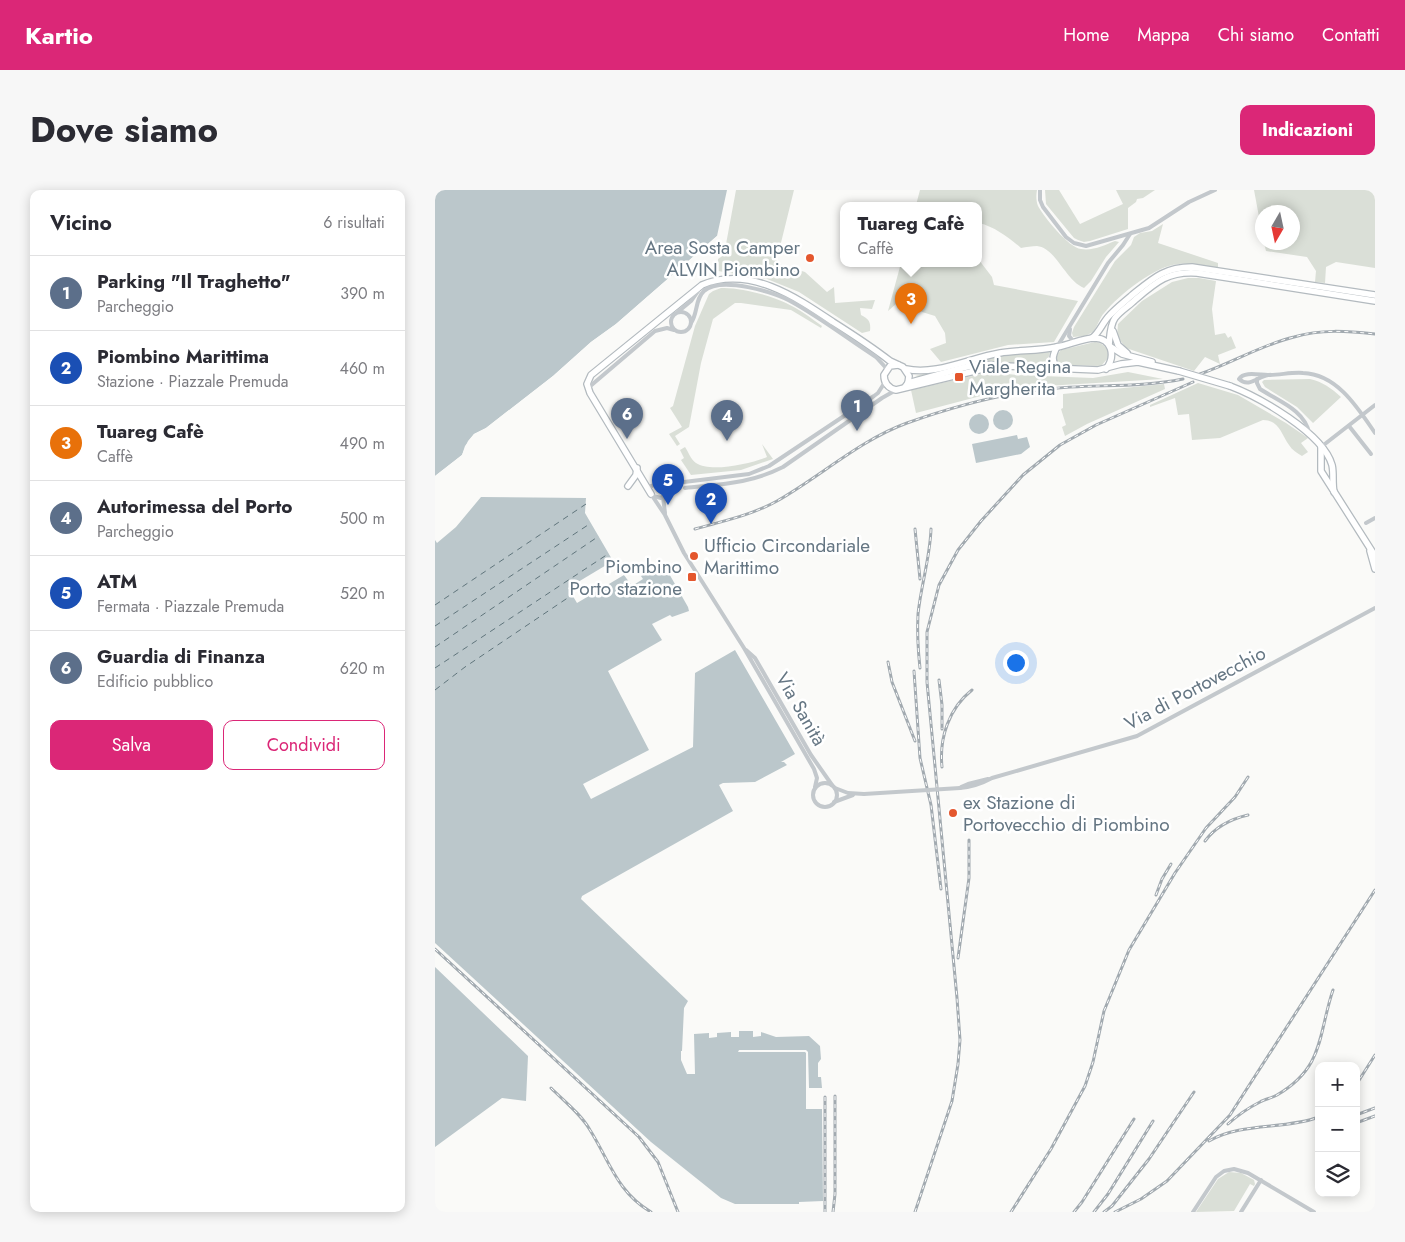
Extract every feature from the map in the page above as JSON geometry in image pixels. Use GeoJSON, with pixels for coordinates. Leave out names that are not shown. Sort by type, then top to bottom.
{"type":"FeatureCollection","features":[{"type":"Feature","properties":{"kind":"street"},"geometry":{"type":"LineString","coordinates":[[1040,190],[1043,207],[1067,237],[1074,243],[1086,246],[1149,228],[1189,202],[1215,190]]}},
{"type":"Feature","properties":{"kind":"street"},"geometry":{"type":"LineString","coordinates":[[1059,369],[1053,362],[1053,354],[1112,256],[1123,245],[1130,234]]}},
{"type":"Feature","properties":{"kind":"street"},"geometry":{"type":"LineString","coordinates":[[674,330],[671,321],[702,285],[714,280],[737,278],[764,285],[797,298],[898,365],[906,369],[922,372],[998,354],[1057,347],[1092,338],[1097,335],[1107,318],[1118,307],[1151,280],[1163,272],[1182,267],[1192,267],[1375,301]]}},
{"type":"Feature","properties":{"kind":"street"},"geometry":{"type":"LineString","coordinates":[[1106,368],[1112,357],[1110,346],[1113,324],[1122,312],[1150,288],[1171,275],[1181,273],[1197,274],[1375,294]]}},
{"type":"Feature","properties":{"kind":"street"},"geometry":{"type":"LineString","coordinates":[[588,388],[655,332],[667,328],[680,332],[686,331],[694,318],[699,300],[706,290],[720,285],[739,285],[793,302],[876,357],[887,369]]}},
{"type":"Feature","properties":{"kind":"street"},"geometry":{"type":"LineString","coordinates":[[678,311],[690,317],[691,323]]}},
{"type":"Feature","properties":{"kind":"street"},"geometry":{"type":"LineString","coordinates":[[665,515],[588,388],[588,381],[591,376],[678,311]]}},
{"type":"Feature","properties":{"kind":"street"},"geometry":{"type":"LineString","coordinates":[[1113,324],[1117,346],[1124,352],[1158,366]]}},
{"type":"Feature","properties":{"kind":"street"},"geometry":{"type":"LineString","coordinates":[[1070,326],[1069,336],[1076,342]]}},
{"type":"Feature","properties":{"kind":"street"},"geometry":{"type":"LineString","coordinates":[[1092,338],[1100,339],[1122,354],[1135,356]]}},
{"type":"Feature","properties":{"kind":"street"},"geometry":{"type":"LineString","coordinates":[[685,488],[751,480],[773,472],[882,398],[906,385],[1004,366],[1089,370],[1133,362],[1179,371],[1230,386],[1283,414],[1309,433],[1321,447],[1331,464],[1334,492]]}},
{"type":"Feature","properties":{"kind":"street"},"geometry":{"type":"LineString","coordinates":[[896,390],[887,386],[884,375],[891,366],[898,365]]}},
{"type":"Feature","properties":{"kind":"street"},"geometry":{"type":"LineString","coordinates":[[906,369],[909,376],[906,385]]}},
{"type":"Feature","properties":{"kind":"street"},"geometry":{"type":"LineString","coordinates":[[1267,375],[1246,384],[1239,378],[1243,375],[1251,374],[1303,373],[1327,378],[1342,390],[1375,433]]}},
{"type":"Feature","properties":{"kind":"street"},"geometry":{"type":"LineString","coordinates":[[1257,379],[1260,389],[1300,415],[1308,425],[1309,433]]}},
{"type":"Feature","properties":{"kind":"street"},"geometry":{"type":"LineString","coordinates":[[685,482],[749,474],[769,466],[874,396],[885,382]]}},
{"type":"Feature","properties":{"kind":"street"},"geometry":{"type":"LineString","coordinates":[[1375,405],[1321,447],[1320,465],[1323,474],[1375,556]]}},
{"type":"Feature","properties":{"kind":"street"},"geometry":{"type":"LineString","coordinates":[[1349,426],[1371,454]]}},
{"type":"Feature","properties":{"kind":"street"},"geometry":{"type":"LineString","coordinates":[[628,486],[637,468]]}},
{"type":"Feature","properties":{"kind":"street"},"geometry":{"type":"LineString","coordinates":[[1323,474],[1327,475],[1332,472]]}},
{"type":"Feature","properties":{"kind":"street"},"geometry":{"type":"LineString","coordinates":[[648,487],[657,484],[679,482]]}},
{"type":"Feature","properties":{"kind":"street"},"geometry":{"type":"LineString","coordinates":[[664,484],[667,493]]}},
{"type":"Feature","properties":{"kind":"street"},"geometry":{"type":"LineString","coordinates":[[651,494],[656,497],[663,497],[667,493],[679,489]]}},
{"type":"Feature","properties":{"kind":"street"},"geometry":{"type":"LineString","coordinates":[[663,497],[665,515]]}},
{"type":"Feature","properties":{"kind":"street","name":"Via Sanità"},"geometry":{"type":"LineString","coordinates":[[665,515],[684,554],[744,648],[814,769],[817,778],[813,796],[817,804],[826,807],[834,802]]}},
{"type":"Feature","properties":{"kind":"street"},"geometry":{"type":"LineString","coordinates":[[1366,523],[1375,518]]}},
{"type":"Feature","properties":{"kind":"street"},"geometry":{"type":"LineString","coordinates":[[1369,546],[1375,569]]}},
{"type":"Feature","properties":{"kind":"street","name":"Via di Portovecchio"},"geometry":{"type":"LineString","coordinates":[[833,786],[856,794],[960,788],[979,780],[990,779],[1137,736],[1375,608]]}},
{"type":"Feature","properties":{"kind":"street","name":"Via Sanità"},"geometry":{"type":"LineString","coordinates":[[744,648],[755,658],[817,764],[833,786]]}},
{"type":"Feature","properties":{"kind":"street"},"geometry":{"type":"LineString","coordinates":[[815,788],[823,783],[833,786],[837,797],[834,802]]}},
{"type":"Feature","properties":{"kind":"street","name":"Via di Portovecchio"},"geometry":{"type":"LineString","coordinates":[[834,802],[856,794]]}},
{"type":"Feature","properties":{"kind":"street"},"geometry":{"type":"LineString","coordinates":[[1193,1212],[1212,1181],[1224,1171],[1239,1169],[1314,1212]]}},
{"type":"Feature","properties":{"kind":"street"},"geometry":{"type":"LineString","coordinates":[[1241,1212],[1261,1180]]}},
{"type":"Feature","properties":{"kind":"shaded area"},"geometry":{"type":"Polygon","coordinates":[[[435,190],[727,190],[717,236],[553,376],[486,428],[474,434],[465,446],[462,455],[435,476],[435,190]]]}},
{"type":"Feature","properties":{"kind":"shaded area"},"geometry":{"type":"Polygon","coordinates":[[[736,190],[794,190],[776,263],[805,272],[827,292],[834,287],[835,303],[875,300],[872,309],[860,308],[861,315],[869,321],[870,331],[862,333],[799,292],[767,279],[718,271],[718,259],[724,255],[736,190]]]}},
{"type":"Feature","properties":{"kind":"shaded area"},"geometry":{"type":"Polygon","coordinates":[[[920,190],[1037,190],[1037,202],[1041,211],[1057,231],[1076,247],[1090,249],[1115,241],[1119,242],[1084,288],[1071,278],[1050,252],[1044,248],[1037,246],[1021,248],[1001,233],[982,224],[982,202],[917,202],[920,190]]]}},
{"type":"Feature","properties":{"kind":"shaded area"},"geometry":{"type":"Polygon","coordinates":[[[1045,190],[1059,190],[1080,224],[1123,204],[1116,190],[1155,190],[1143,198],[1137,199],[1128,208],[1128,229],[1084,242],[1074,238],[1046,204],[1045,190]]]}},
{"type":"Feature","properties":{"kind":"shaded area"},"geometry":{"type":"Polygon","coordinates":[[[1254,190],[1375,190],[1375,268],[1336,262],[1326,267],[1325,283],[1315,282],[1316,271],[1307,257],[1266,250],[1300,250],[1300,205],[1257,205],[1254,190]]]}},
{"type":"Feature","properties":{"kind":"shaded area"},"geometry":{"type":"Polygon","coordinates":[[[1163,224],[1158,243],[1218,263],[1218,268],[1179,264],[1149,275],[1111,305],[1103,314],[1093,332],[1085,336],[1073,337],[1074,327],[1115,261],[1131,245],[1134,237],[1140,233],[1152,231],[1163,224]]]}},
{"type":"Feature","properties":{"kind":"shaded area"},"geometry":{"type":"Polygon","coordinates":[[[982,264],[992,277],[994,285],[1078,301],[1054,342],[1008,345],[941,362],[930,349],[946,343],[945,333],[935,316],[922,312],[917,308],[914,311],[909,308],[906,311],[896,304],[888,311],[900,267],[982,267],[982,264]]]}},
{"type":"Feature","properties":{"kind":"shaded area"},"geometry":{"type":"Polygon","coordinates":[[[1188,278],[1216,281],[1212,309],[1215,335],[1225,333],[1228,338],[1231,336],[1236,348],[1218,355],[1220,364],[1205,357],[1194,371],[1126,348],[1117,336],[1118,324],[1142,301],[1172,282],[1188,278]]]}},
{"type":"Feature","properties":{"kind":"shaded area"},"geometry":{"type":"Polygon","coordinates":[[[721,288],[745,290],[779,300],[791,305],[822,326],[821,328],[791,310],[741,303],[735,303],[713,319],[701,363],[689,427],[675,436],[680,444],[677,446],[669,434],[682,427],[670,408],[673,406],[695,326],[709,294],[721,288]]]}},
{"type":"Feature","properties":{"kind":"shaded area"},"geometry":{"type":"Polygon","coordinates":[[[1095,342],[1103,345],[1108,352],[1108,358],[1101,366],[1064,365],[1057,361],[1057,355],[1061,350],[1095,342]]]}},
{"type":"Feature","properties":{"kind":"shaded area"},"geometry":{"type":"Polygon","coordinates":[[[1050,352],[1048,360],[1050,366],[980,362],[918,377],[915,376],[1005,355],[1050,352]]]}},
{"type":"Feature","properties":{"kind":"shaded area"},"geometry":{"type":"Polygon","coordinates":[[[990,372],[1093,378],[1128,372],[1163,379],[1011,388],[916,413],[911,390],[990,372]]]}},
{"type":"Feature","properties":{"kind":"shaded area"},"geometry":{"type":"Polygon","coordinates":[[[1310,379],[1327,386],[1341,397],[1313,423],[1297,407],[1265,387],[1262,382],[1264,380],[1310,379]]]}},
{"type":"Feature","properties":{"kind":"shaded area"},"geometry":{"type":"Polygon","coordinates":[[[1198,383],[1238,395],[1286,423],[1308,438],[1301,443],[1308,452],[1302,456],[1296,453],[1273,422],[1263,420],[1220,438],[1192,440],[1189,414],[1178,415],[1175,398],[1150,407],[1150,405],[1198,383]]]}},
{"type":"Feature","properties":{"kind":"shaded area"},"geometry":{"type":"Polygon","coordinates":[[[1164,384],[1165,389],[1087,424],[1065,436],[1062,427],[1066,425],[1061,409],[1063,408],[1063,394],[1164,384]]]}},
{"type":"Feature","properties":{"kind":"shaded area"},"geometry":{"type":"Polygon","coordinates":[[[1003,410],[1010,413],[1013,420],[1010,427],[1003,430],[996,427],[993,420],[996,413],[1003,410]]]}},
{"type":"Feature","properties":{"kind":"shaded area"},"geometry":{"type":"Polygon","coordinates":[[[975,414],[983,414],[989,420],[989,428],[983,434],[975,434],[969,428],[969,420],[975,414]]]}},
{"type":"Feature","properties":{"kind":"shaded area"},"geometry":{"type":"Polygon","coordinates":[[[1017,435],[1018,439],[1027,437],[1030,447],[1021,454],[976,463],[972,444],[1017,435]]]}},
{"type":"Feature","properties":{"kind":"shaded area"},"geometry":{"type":"Polygon","coordinates":[[[762,444],[773,459],[741,470],[691,475],[681,460],[684,458],[680,450],[685,447],[694,462],[703,466],[721,467],[742,464],[767,457],[762,444]]]}},
{"type":"Feature","properties":{"kind":"shaded area"},"geometry":{"type":"Polygon","coordinates":[[[481,497],[586,498],[585,513],[613,561],[568,588],[577,603],[624,575],[632,586],[643,579],[641,576],[663,563],[688,607],[689,611],[672,617],[670,615],[652,624],[662,640],[608,671],[649,750],[583,784],[591,799],[693,747],[695,673],[735,650],[795,754],[781,762],[787,765],[755,782],[723,783],[719,785],[733,811],[582,896],[581,899],[688,1001],[684,1008],[681,1051],[681,1060],[687,1074],[695,1074],[694,1034],[709,1033],[709,1038],[717,1037],[717,1033],[731,1032],[731,1037],[739,1037],[739,1031],[753,1031],[753,1037],[761,1036],[761,1032],[776,1037],[809,1036],[820,1046],[821,1059],[818,1063],[818,1077],[821,1077],[822,1088],[809,1088],[808,1052],[806,1050],[739,1050],[738,1052],[806,1053],[806,1109],[822,1109],[823,1201],[799,1202],[799,1204],[735,1204],[721,1198],[651,1142],[435,943],[435,540],[437,543],[456,527],[481,497]]]}},
{"type":"Feature","properties":{"kind":"shaded area"},"geometry":{"type":"Polygon","coordinates":[[[435,967],[528,1056],[526,1101],[502,1098],[435,1147],[435,967]]]}},
{"type":"Feature","properties":{"kind":"shaded area"},"geometry":{"type":"Polygon","coordinates":[[[1229,1172],[1241,1173],[1254,1180],[1255,1184],[1254,1186],[1250,1184],[1234,1211],[1196,1212],[1218,1179],[1229,1172]]]}},
{"type":"Feature","properties":{"kind":"pier"},"geometry":{"type":"Polygon","coordinates":[[[717,236],[618,326],[487,430],[476,436],[470,442],[464,457],[435,478],[435,476],[462,455],[468,441],[474,434],[486,428],[553,376],[717,236]]]}},
{"type":"Feature","properties":{"kind":"ferry route"},"geometry":{"type":"LineString","coordinates":[[435,605],[586,504]]}},
{"type":"Feature","properties":{"kind":"ferry route"},"geometry":{"type":"LineString","coordinates":[[435,626],[591,523]]}},
{"type":"Feature","properties":{"kind":"ferry route"},"geometry":{"type":"LineString","coordinates":[[435,647],[599,536]]}},
{"type":"Feature","properties":{"kind":"ferry route"},"geometry":{"type":"LineString","coordinates":[[435,668],[608,554]]}},
{"type":"Feature","properties":{"kind":"ferry route"},"geometry":{"type":"LineString","coordinates":[[435,690],[465,667],[572,595]]}},
{"type":"Feature","properties":{"kind":"railway"},"geometry":{"type":"LineString","coordinates":[[1200,374],[1282,340],[1304,334],[1334,331],[1375,334]]}},
{"type":"Feature","properties":{"kind":"railway"},"geometry":{"type":"LineString","coordinates":[[695,529],[767,506],[873,439],[907,423],[941,412],[976,402],[1029,391],[1149,384],[1183,379]]}},
{"type":"Feature","properties":{"kind":"railway"},"geometry":{"type":"LineString","coordinates":[[915,1212],[952,1101],[960,1040],[927,682],[927,632],[939,585],[958,550],[981,521],[1023,475],[1060,445],[1096,425],[1193,382]]}},
{"type":"Feature","properties":{"kind":"railway"},"geometry":{"type":"LineString","coordinates":[[915,529],[920,579]]}},
{"type":"Feature","properties":{"kind":"railway"},"geometry":{"type":"LineString","coordinates":[[920,668],[918,614],[931,529]]}},
{"type":"Feature","properties":{"kind":"railway"},"geometry":{"type":"LineString","coordinates":[[888,662],[892,682],[915,741]]}},
{"type":"Feature","properties":{"kind":"railway"},"geometry":{"type":"LineString","coordinates":[[914,671],[920,758],[931,805],[941,889]]}},
{"type":"Feature","properties":{"kind":"railway"},"geometry":{"type":"LineString","coordinates":[[939,680],[942,729]]}},
{"type":"Feature","properties":{"kind":"railway"},"geometry":{"type":"LineString","coordinates":[[942,767],[942,745],[947,724],[957,706],[972,690]]}},
{"type":"Feature","properties":{"kind":"railway"},"geometry":{"type":"LineString","coordinates":[[1011,1212],[1051,1149],[1085,1086],[1093,1062],[1104,1011],[1129,950],[1175,873],[1206,828],[1235,797],[1248,777]]}},
{"type":"Feature","properties":{"kind":"railway"},"geometry":{"type":"LineString","coordinates":[[1205,841],[1224,824],[1248,815]]}},
{"type":"Feature","properties":{"kind":"railway"},"geometry":{"type":"LineString","coordinates":[[958,958],[969,878],[969,840]]}},
{"type":"Feature","properties":{"kind":"railway"},"geometry":{"type":"LineString","coordinates":[[1156,895],[1162,879],[1171,864]]}},
{"type":"Feature","properties":{"kind":"railway"},"geometry":{"type":"LineString","coordinates":[[1115,1212],[1141,1199],[1167,1181],[1230,1115],[1375,890]]}},
{"type":"Feature","properties":{"kind":"railway"},"geometry":{"type":"LineString","coordinates":[[435,949],[639,1137],[658,1162],[678,1212]]}},
{"type":"Feature","properties":{"kind":"railway"},"geometry":{"type":"LineString","coordinates":[[1228,1124],[1251,1107],[1277,1095],[1293,1084],[1304,1073],[1317,1049],[1333,990]]}},
{"type":"Feature","properties":{"kind":"railway"},"geometry":{"type":"LineString","coordinates":[[1360,1079],[1375,1055]]}},
{"type":"Feature","properties":{"kind":"railway"},"geometry":{"type":"LineString","coordinates":[[551,1088],[586,1124],[622,1186],[639,1204],[651,1212]]}},
{"type":"Feature","properties":{"kind":"railway"},"geometry":{"type":"LineString","coordinates":[[1104,1212],[1112,1206],[1149,1159],[1194,1092]]}},
{"type":"Feature","properties":{"kind":"railway"},"geometry":{"type":"LineString","coordinates":[[833,1212],[835,1194],[835,1096]]}},
{"type":"Feature","properties":{"kind":"railway"},"geometry":{"type":"LineString","coordinates":[[825,1097],[825,1212]]}},
{"type":"Feature","properties":{"kind":"railway"},"geometry":{"type":"LineString","coordinates":[[1360,1114],[1375,1108]]}},
{"type":"Feature","properties":{"kind":"railway"},"geometry":{"type":"LineString","coordinates":[[1360,1122],[1375,1116]]}},
{"type":"Feature","properties":{"kind":"railway"},"geometry":{"type":"LineString","coordinates":[[1209,1141],[1235,1131],[1292,1124],[1315,1118]]}},
{"type":"Feature","properties":{"kind":"railway"},"geometry":{"type":"LineString","coordinates":[[1074,1212],[1134,1119]]}},
{"type":"Feature","properties":{"kind":"railway"},"geometry":{"type":"LineString","coordinates":[[1094,1212],[1108,1194],[1153,1121]]}},
{"type":"Feature","properties":{"kind":"place","name":"Area Sosta Camper ALVIN Piombino"},"geometry":{"type":"Point","coordinates":[810,258]}},
{"type":"Feature","properties":{"kind":"place","name":"Tuareg Cafè"},"geometry":{"type":"Point","coordinates":[911,324]}},
{"type":"Feature","properties":{"kind":"place","name":"Viale Regina Margherita"},"geometry":{"type":"Point","coordinates":[959,377]}},
{"type":"Feature","properties":{"kind":"place","name":"Parking \"Il Traghetto\""},"geometry":{"type":"Point","coordinates":[857,431]}},
{"type":"Feature","properties":{"kind":"place","name":"Guardia di Finanza"},"geometry":{"type":"Point","coordinates":[627,439]}},
{"type":"Feature","properties":{"kind":"place","name":"Autorimessa del Porto"},"geometry":{"type":"Point","coordinates":[727,441]}},
{"type":"Feature","properties":{"kind":"place","name":"ATM"},"geometry":{"type":"Point","coordinates":[668,505]}},
{"type":"Feature","properties":{"kind":"place","name":"Piombino Marittima"},"geometry":{"type":"Point","coordinates":[711,524]}},
{"type":"Feature","properties":{"kind":"place","name":"Ufficio Circondariale Marittimo"},"geometry":{"type":"Point","coordinates":[694,556]}},
{"type":"Feature","properties":{"kind":"place","name":"Piombino Porto stazione"},"geometry":{"type":"Point","coordinates":[692,577]}},
{"type":"Feature","properties":{"kind":"place","name":"ex Stazione di Portovecchio di Piombino"},"geometry":{"type":"Point","coordinates":[953,813]}}]}
